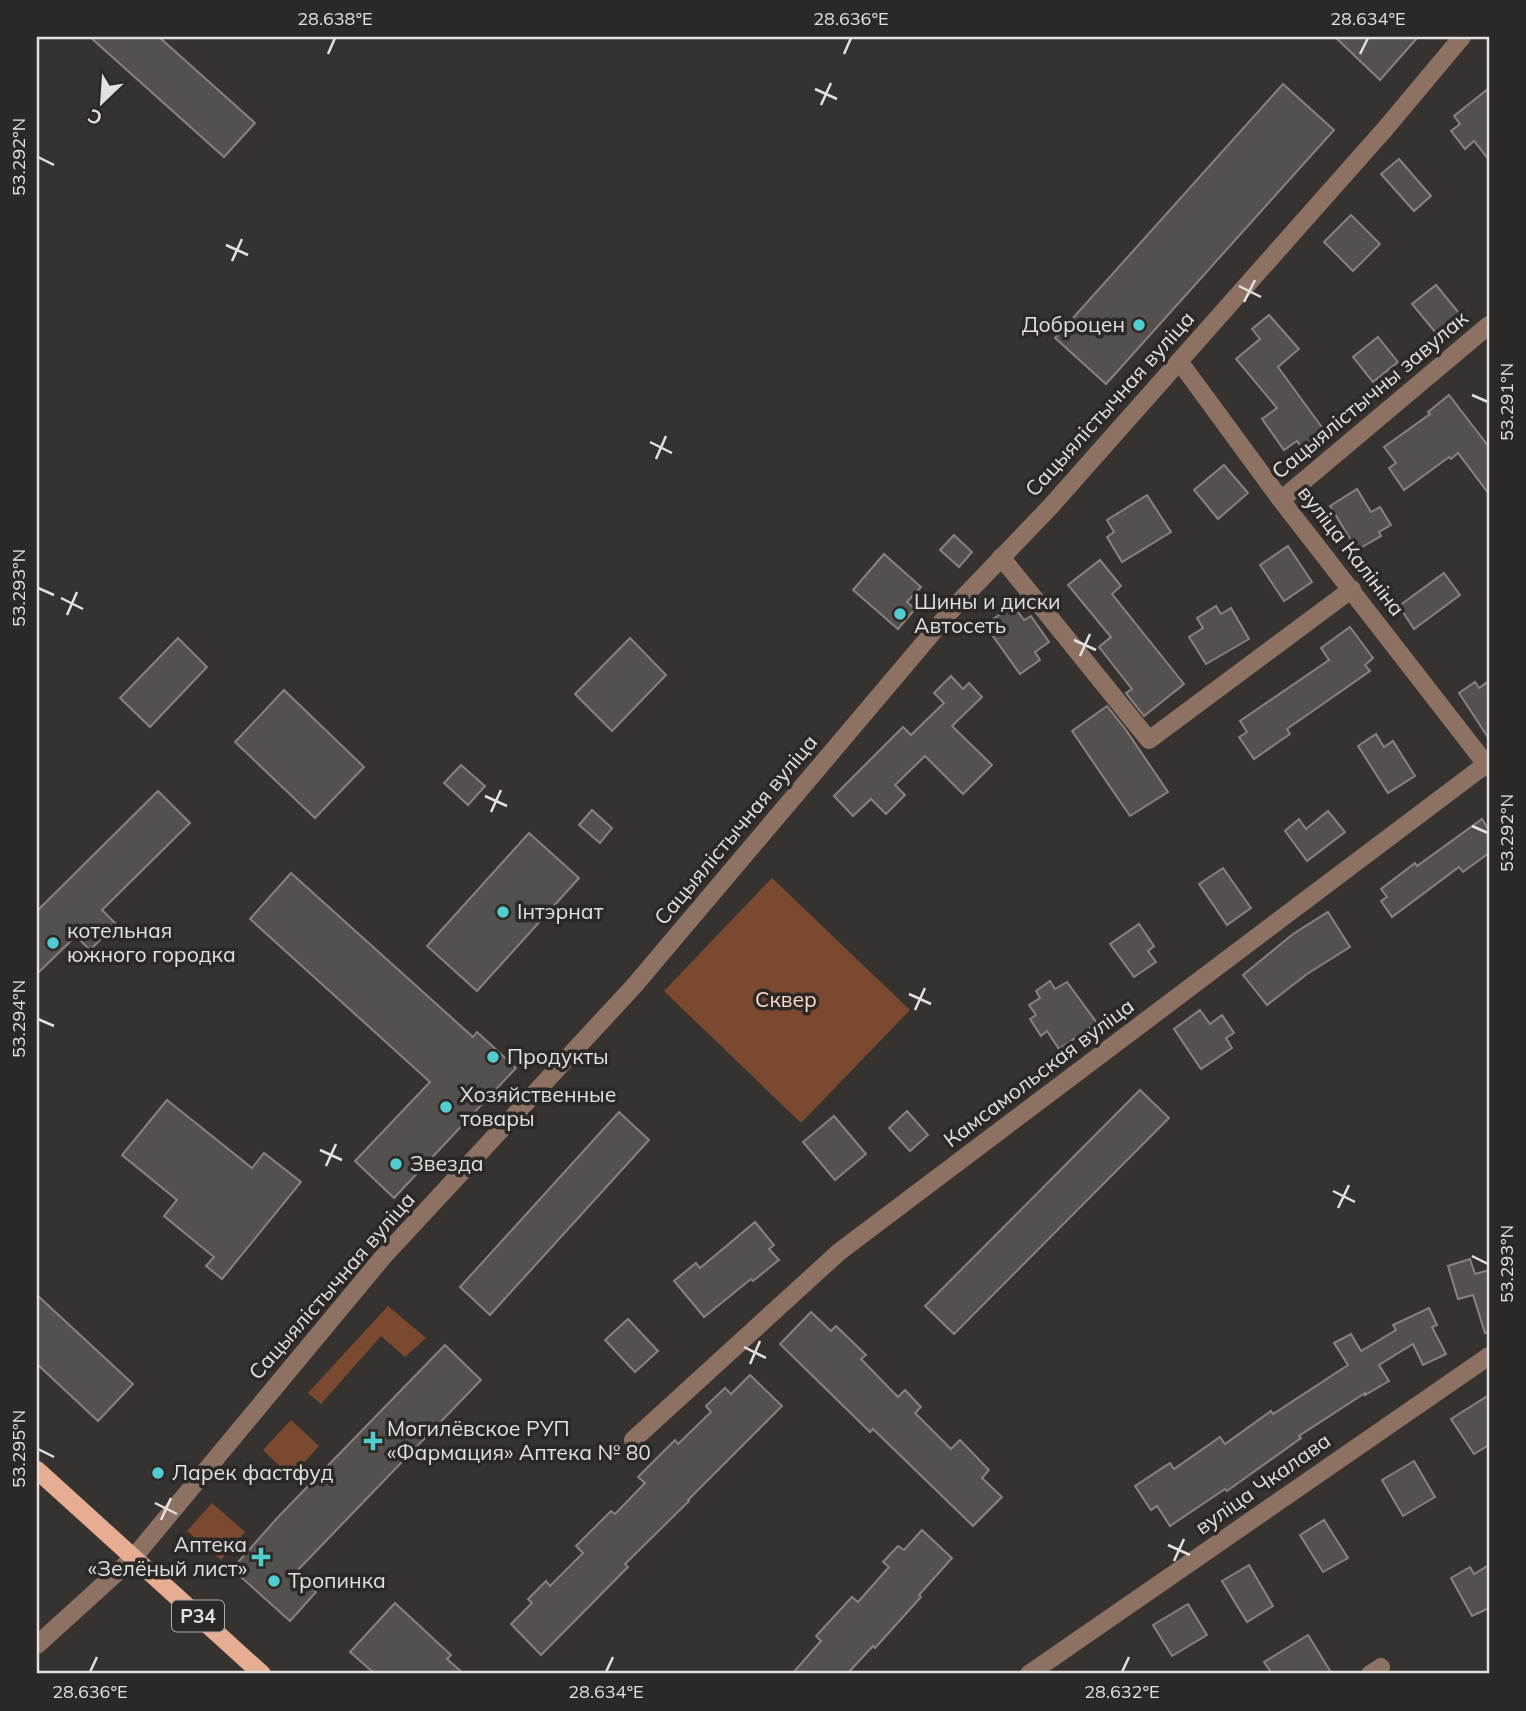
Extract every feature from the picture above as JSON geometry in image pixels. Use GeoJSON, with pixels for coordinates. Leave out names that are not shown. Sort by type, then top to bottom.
{"type":"FeatureCollection","features":[{"type":"Feature","properties":{"kind":"main road","name":"Р34"},"geometry":{"type":"LineString","coordinates":[[37,1470],[262,1674]]}},
{"type":"Feature","properties":{"kind":"street","name":"Сацыялістычная вуліца"},"geometry":{"type":"LineString","coordinates":[[37,1645],[134,1558],[383,1257],[634,986],[956,605],[1051,506],[1385,129],[1462,37]]}},
{"type":"Feature","properties":{"kind":"street","name":"Сацыялістычны завулак"},"geometry":{"type":"LineString","coordinates":[[1281,500],[1489,325]]}},
{"type":"Feature","properties":{"kind":"street","name":"вуліца Калініна"},"geometry":{"type":"LineString","coordinates":[[1180,361],[1281,500],[1488,765]]}},
{"type":"Feature","properties":{"kind":"street"},"geometry":{"type":"LineString","coordinates":[[1001,557],[1149,740],[1352,589]]}},
{"type":"Feature","properties":{"kind":"street","name":"Камсамольская вуліца"},"geometry":{"type":"LineString","coordinates":[[633,1440],[839,1252],[1488,765]]}},
{"type":"Feature","properties":{"kind":"street","name":"вуліца Чкалава"},"geometry":{"type":"LineString","coordinates":[[1029,1674],[1489,1356]]}},
{"type":"Feature","properties":{"kind":"green space","name":"Сквер"},"geometry":{"type":"Polygon","coordinates":[[[772,878],[910,1010],[801,1123],[664,991],[772,878]]]}},
{"type":"Feature","properties":{"kind":"green space"},"geometry":{"type":"Polygon","coordinates":[[[388,1306],[426,1338],[405,1357],[381,1336],[321,1404],[308,1393],[388,1306]]]}},
{"type":"Feature","properties":{"kind":"green space"},"geometry":{"type":"Polygon","coordinates":[[[291,1420],[319,1446],[291,1477],[263,1450],[291,1420]]]}},
{"type":"Feature","properties":{"kind":"green space"},"geometry":{"type":"Polygon","coordinates":[[[212,1503],[245,1532],[221,1560],[187,1531],[212,1503]]]}},
{"type":"Feature","properties":{"kind":"building"},"geometry":{"type":"Polygon","coordinates":[[[90,37],[159,37],[255,123],[224,157],[90,37]]]}},
{"type":"Feature","properties":{"kind":"building"},"geometry":{"type":"Polygon","coordinates":[[[1335,37],[1418,37],[1380,80],[1335,37]]]}},
{"type":"Feature","properties":{"kind":"building"},"geometry":{"type":"Polygon","coordinates":[[[1283,84],[1334,130],[1106,384],[1055,338],[1283,84]]]}},
{"type":"Feature","properties":{"kind":"building"},"geometry":{"type":"Polygon","coordinates":[[[1489,88],[1489,160],[1474,141],[1465,149],[1451,131],[1460,124],[1454,116],[1489,88]]]}},
{"type":"Feature","properties":{"kind":"building"},"geometry":{"type":"Polygon","coordinates":[[[1399,159],[1431,196],[1414,211],[1381,174],[1399,159]]]}},
{"type":"Feature","properties":{"kind":"building"},"geometry":{"type":"Polygon","coordinates":[[[1351,215],[1380,244],[1353,271],[1324,242],[1351,215]]]}},
{"type":"Feature","properties":{"kind":"building"},"geometry":{"type":"Polygon","coordinates":[[[1436,285],[1464,319],[1440,338],[1412,304],[1436,285]]]}},
{"type":"Feature","properties":{"kind":"building"},"geometry":{"type":"Polygon","coordinates":[[[1269,315],[1299,349],[1278,367],[1329,437],[1306,454],[1297,441],[1284,450],[1262,419],[1277,408],[1236,359],[1260,339],[1252,329],[1269,315]]]}},
{"type":"Feature","properties":{"kind":"building"},"geometry":{"type":"Polygon","coordinates":[[[1378,337],[1398,362],[1373,382],[1353,357],[1378,337]]]}},
{"type":"Feature","properties":{"kind":"building"},"geometry":{"type":"Polygon","coordinates":[[[1449,395],[1489,447],[1489,494],[1458,453],[1404,490],[1389,468],[1396,463],[1384,447],[1430,414],[1428,412],[1449,395]]]}},
{"type":"Feature","properties":{"kind":"building"},"geometry":{"type":"Polygon","coordinates":[[[1224,465],[1248,493],[1218,519],[1194,490],[1224,465]]]}},
{"type":"Feature","properties":{"kind":"building"},"geometry":{"type":"Polygon","coordinates":[[[1357,489],[1371,512],[1380,507],[1391,525],[1379,532],[1381,536],[1357,550],[1330,506],[1357,489]]]}},
{"type":"Feature","properties":{"kind":"building"},"geometry":{"type":"Polygon","coordinates":[[[1147,495],[1171,532],[1122,562],[1107,537],[1114,532],[1107,520],[1147,495]]]}},
{"type":"Feature","properties":{"kind":"building"},"geometry":{"type":"Polygon","coordinates":[[[954,535],[972,552],[959,567],[940,550],[954,535]]]}},
{"type":"Feature","properties":{"kind":"building"},"geometry":{"type":"Polygon","coordinates":[[[1288,546],[1312,582],[1284,601],[1260,565],[1288,546]]]}},
{"type":"Feature","properties":{"kind":"building"},"geometry":{"type":"Polygon","coordinates":[[[884,554],[921,587],[907,602],[915,609],[898,629],[853,590],[884,554]]]}},
{"type":"Feature","properties":{"kind":"building"},"geometry":{"type":"Polygon","coordinates":[[[1100,560],[1121,586],[1112,594],[1184,684],[1144,716],[1126,693],[1132,689],[1099,647],[1111,637],[1068,585],[1100,560]]]}},
{"type":"Feature","properties":{"kind":"building"},"geometry":{"type":"Polygon","coordinates":[[[1444,573],[1460,595],[1414,629],[1399,606],[1444,573]]]}},
{"type":"Feature","properties":{"kind":"building"},"geometry":{"type":"Polygon","coordinates":[[[1013,605],[1024,620],[1031,616],[1049,642],[1035,652],[1040,660],[1020,674],[985,625],[1013,605]]]}},
{"type":"Feature","properties":{"kind":"building"},"geometry":{"type":"Polygon","coordinates":[[[1216,606],[1221,614],[1231,608],[1249,639],[1206,664],[1189,637],[1203,628],[1197,618],[1216,606]]]}},
{"type":"Feature","properties":{"kind":"building"},"geometry":{"type":"Polygon","coordinates":[[[1350,627],[1373,658],[1365,665],[1370,671],[1287,729],[1290,734],[1254,759],[1239,737],[1247,732],[1240,721],[1329,660],[1321,648],[1350,627]]]}},
{"type":"Feature","properties":{"kind":"building"},"geometry":{"type":"Polygon","coordinates":[[[178,638],[207,667],[150,727],[120,698],[178,638]]]}},
{"type":"Feature","properties":{"kind":"building"},"geometry":{"type":"Polygon","coordinates":[[[630,638],[666,675],[612,731],[575,694],[630,638]]]}},
{"type":"Feature","properties":{"kind":"building"},"geometry":{"type":"Polygon","coordinates":[[[951,676],[963,689],[969,683],[982,697],[952,726],[992,765],[963,794],[925,756],[895,785],[905,795],[886,814],[871,799],[853,816],[834,796],[903,727],[911,735],[944,703],[934,693],[951,676]]]}},
{"type":"Feature","properties":{"kind":"building"},"geometry":{"type":"Polygon","coordinates":[[[1489,681],[1489,739],[1459,693],[1475,682],[1479,688],[1489,681]]]}},
{"type":"Feature","properties":{"kind":"building"},"geometry":{"type":"Polygon","coordinates":[[[284,690],[364,767],[315,818],[235,742],[284,690]]]}},
{"type":"Feature","properties":{"kind":"building"},"geometry":{"type":"Polygon","coordinates":[[[1107,706],[1168,792],[1130,816],[1072,731],[1107,706]]]}},
{"type":"Feature","properties":{"kind":"building"},"geometry":{"type":"Polygon","coordinates":[[[1376,734],[1384,747],[1393,741],[1415,776],[1388,793],[1358,746],[1376,734]]]}},
{"type":"Feature","properties":{"kind":"building"},"geometry":{"type":"Polygon","coordinates":[[[461,765],[485,786],[468,805],[444,783],[461,765]]]}},
{"type":"Feature","properties":{"kind":"building"},"geometry":{"type":"Polygon","coordinates":[[[158,791],[190,823],[102,910],[116,924],[90,950],[76,936],[37,974],[37,911],[158,791]]]}},
{"type":"Feature","properties":{"kind":"building"},"geometry":{"type":"Polygon","coordinates":[[[592,810],[612,828],[600,843],[579,825],[592,810]]]}},
{"type":"Feature","properties":{"kind":"building"},"geometry":{"type":"Polygon","coordinates":[[[1328,811],[1345,832],[1307,861],[1285,831],[1299,819],[1306,829],[1328,811]]]}},
{"type":"Feature","properties":{"kind":"building"},"geometry":{"type":"Polygon","coordinates":[[[1482,819],[1489,830],[1489,853],[1463,872],[1459,867],[1392,917],[1381,901],[1387,897],[1381,889],[1482,819]]]}},
{"type":"Feature","properties":{"kind":"building","name":"Інтэрнат"},"geometry":{"type":"Polygon","coordinates":[[[529,833],[579,878],[477,991],[427,946],[529,833]]]}},
{"type":"Feature","properties":{"kind":"building"},"geometry":{"type":"Polygon","coordinates":[[[1223,868],[1251,908],[1227,925],[1199,884],[1223,868]]]}},
{"type":"Feature","properties":{"kind":"building"},"geometry":{"type":"Polygon","coordinates":[[[291,873],[473,1037],[477,1032],[516,1068],[394,1198],[355,1161],[430,1082],[250,919],[291,873]]]}},
{"type":"Feature","properties":{"kind":"building"},"geometry":{"type":"Polygon","coordinates":[[[1328,912],[1350,947],[1307,974],[1267,1005],[1243,975],[1293,934],[1328,912]]]}},
{"type":"Feature","properties":{"kind":"building"},"geometry":{"type":"Polygon","coordinates":[[[1139,924],[1154,946],[1148,951],[1156,962],[1134,977],[1110,944],[1139,924]]]}},
{"type":"Feature","properties":{"kind":"building"},"geometry":{"type":"Polygon","coordinates":[[[1050,981],[1055,989],[1067,982],[1097,1023],[1059,1049],[1047,1031],[1041,1036],[1030,1019],[1036,1015],[1029,1005],[1040,998],[1036,991],[1050,981]]]}},
{"type":"Feature","properties":{"kind":"building"},"geometry":{"type":"Polygon","coordinates":[[[1200,1010],[1210,1024],[1222,1015],[1234,1033],[1226,1038],[1232,1048],[1201,1069],[1174,1029],[1200,1010]]]}},
{"type":"Feature","properties":{"kind":"building"},"geometry":{"type":"Polygon","coordinates":[[[1140,1090],[1169,1118],[954,1334],[925,1306],[1140,1090]]]}},
{"type":"Feature","properties":{"kind":"building"},"geometry":{"type":"Polygon","coordinates":[[[167,1100],[252,1168],[264,1153],[301,1182],[222,1279],[206,1266],[214,1257],[164,1216],[177,1200],[122,1155],[167,1100]]]}},
{"type":"Feature","properties":{"kind":"building"},"geometry":{"type":"Polygon","coordinates":[[[907,1111],[928,1135],[910,1151],[889,1128],[907,1111]]]}},
{"type":"Feature","properties":{"kind":"building"},"geometry":{"type":"Polygon","coordinates":[[[619,1112],[649,1140],[490,1315],[460,1287],[619,1112]]]}},
{"type":"Feature","properties":{"kind":"building"},"geometry":{"type":"Polygon","coordinates":[[[834,1116],[866,1154],[835,1180],[803,1142],[834,1116]]]}},
{"type":"Feature","properties":{"kind":"building"},"geometry":{"type":"Polygon","coordinates":[[[755,1222],[774,1245],[769,1249],[779,1260],[704,1317],[674,1281],[696,1263],[700,1268],[755,1222]]]}},
{"type":"Feature","properties":{"kind":"building"},"geometry":{"type":"Polygon","coordinates":[[[1470,1259],[1475,1274],[1489,1270],[1489,1332],[1485,1333],[1473,1295],[1458,1299],[1448,1266],[1470,1259]]]}},
{"type":"Feature","properties":{"kind":"building"},"geometry":{"type":"Polygon","coordinates":[[[37,1295],[133,1384],[98,1421],[37,1364],[37,1295]]]}},
{"type":"Feature","properties":{"kind":"building"},"geometry":{"type":"Polygon","coordinates":[[[1429,1308],[1437,1325],[1432,1327],[1446,1354],[1423,1365],[1413,1344],[1379,1365],[1389,1381],[1365,1393],[1299,1436],[1301,1438],[1227,1491],[1225,1489],[1170,1526],[1157,1506],[1151,1510],[1135,1486],[1170,1463],[1174,1469],[1220,1437],[1225,1444],[1271,1411],[1273,1414],[1348,1365],[1334,1343],[1351,1334],[1361,1351],[1396,1330],[1393,1325],[1429,1308]]]}},
{"type":"Feature","properties":{"kind":"building"},"geometry":{"type":"Polygon","coordinates":[[[811,1312],[831,1331],[836,1326],[866,1355],[861,1359],[898,1397],[905,1390],[921,1407],[915,1413],[951,1449],[960,1440],[989,1470],[982,1478],[1002,1497],[973,1526],[873,1429],[870,1432],[780,1344],[811,1312]]]}},
{"type":"Feature","properties":{"kind":"building"},"geometry":{"type":"Polygon","coordinates":[[[628,1319],[658,1351],[635,1372],[605,1340],[628,1319]]]}},
{"type":"Feature","properties":{"kind":"building"},"geometry":{"type":"Polygon","coordinates":[[[445,1345],[481,1380],[295,1573],[316,1592],[290,1621],[232,1569],[279,1516],[445,1345]]]}},
{"type":"Feature","properties":{"kind":"building"},"geometry":{"type":"Polygon","coordinates":[[[750,1375],[782,1406],[625,1564],[628,1567],[541,1655],[511,1624],[532,1603],[528,1599],[546,1581],[550,1586],[583,1553],[576,1546],[611,1511],[615,1514],[645,1483],[638,1477],[675,1440],[678,1444],[711,1412],[706,1406],[725,1388],[731,1394],[750,1375]]]}},
{"type":"Feature","properties":{"kind":"building"},"geometry":{"type":"Polygon","coordinates":[[[1489,1395],[1489,1445],[1474,1454],[1451,1419],[1489,1395]]]}},
{"type":"Feature","properties":{"kind":"building"},"geometry":{"type":"Polygon","coordinates":[[[1414,1461],[1435,1497],[1403,1516],[1382,1480],[1414,1461]]]}},
{"type":"Feature","properties":{"kind":"building"},"geometry":{"type":"Polygon","coordinates":[[[1324,1520],[1348,1558],[1323,1572],[1300,1535],[1324,1520]]]}},
{"type":"Feature","properties":{"kind":"building"},"geometry":{"type":"Polygon","coordinates":[[[922,1530],[952,1558],[875,1648],[873,1646],[847,1674],[792,1674],[821,1641],[816,1636],[852,1597],[858,1602],[889,1567],[883,1562],[898,1546],[904,1550],[922,1530]]]}},
{"type":"Feature","properties":{"kind":"building"},"geometry":{"type":"Polygon","coordinates":[[[1249,1565],[1273,1606],[1247,1622],[1222,1581],[1249,1565]]]}},
{"type":"Feature","properties":{"kind":"building"},"geometry":{"type":"Polygon","coordinates":[[[1489,1565],[1489,1608],[1472,1616],[1451,1578],[1470,1567],[1474,1574],[1489,1565]]]}},
{"type":"Feature","properties":{"kind":"building"},"geometry":{"type":"Polygon","coordinates":[[[395,1603],[451,1655],[447,1659],[464,1674],[375,1674],[350,1652],[395,1603]]]}},
{"type":"Feature","properties":{"kind":"building"},"geometry":{"type":"Polygon","coordinates":[[[1188,1604],[1207,1635],[1172,1656],[1153,1625],[1188,1604]]]}},
{"type":"Feature","properties":{"kind":"building"},"geometry":{"type":"Polygon","coordinates":[[[1308,1635],[1332,1674],[1272,1674],[1264,1662],[1308,1635]]]}},
{"type":"Feature","properties":{"kind":"place","name":"Доброцен"},"geometry":{"type":"Point","coordinates":[1139,325]}},
{"type":"Feature","properties":{"kind":"place","name":"Шины и диски Автосеть"},"geometry":{"type":"Point","coordinates":[900,614]}},
{"type":"Feature","properties":{"kind":"place","name":"Інтэрнат"},"geometry":{"type":"Point","coordinates":[503,912]}},
{"type":"Feature","properties":{"kind":"place","name":"котельная южного городка"},"geometry":{"type":"Point","coordinates":[53,943]}},
{"type":"Feature","properties":{"kind":"place","name":"Продукты"},"geometry":{"type":"Point","coordinates":[493,1057]}},
{"type":"Feature","properties":{"kind":"place","name":"Хозяйственные товары"},"geometry":{"type":"Point","coordinates":[446,1107]}},
{"type":"Feature","properties":{"kind":"place","name":"Звезда"},"geometry":{"type":"Point","coordinates":[396,1164]}},
{"type":"Feature","properties":{"kind":"place","name":"Могилёвское РУП «Фармация» Аптека № 80"},"geometry":{"type":"Point","coordinates":[373,1441]}},
{"type":"Feature","properties":{"kind":"place","name":"Ларек фастфуд"},"geometry":{"type":"Point","coordinates":[158,1473]}},
{"type":"Feature","properties":{"kind":"place","name":"Аптека «Зелёный лист»"},"geometry":{"type":"Point","coordinates":[261,1557]}},
{"type":"Feature","properties":{"kind":"place","name":"Тропинка"},"geometry":{"type":"Point","coordinates":[274,1581]}}]}
